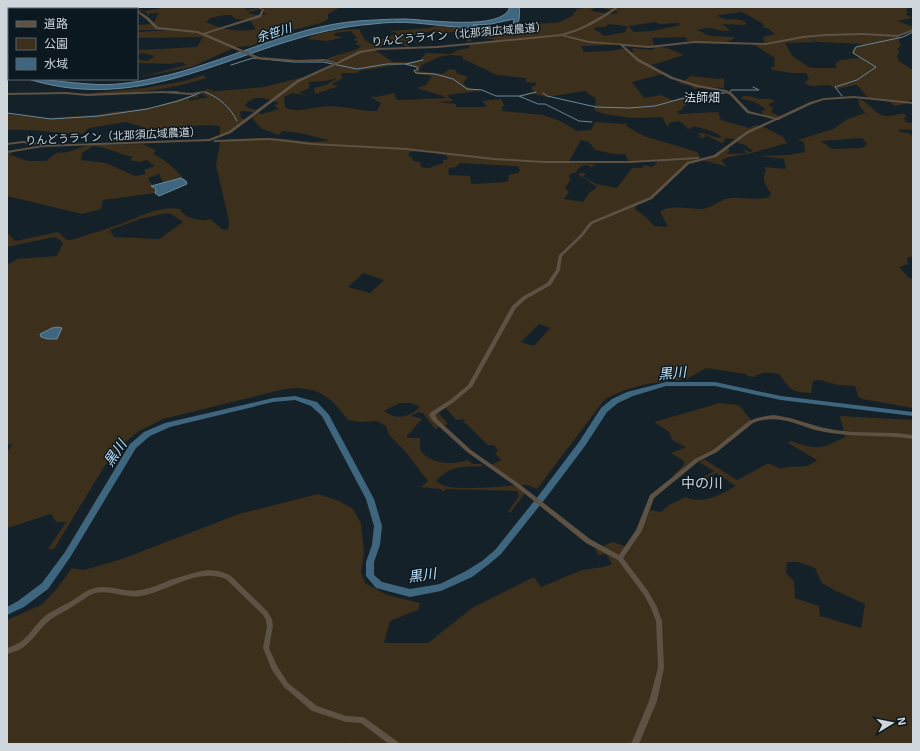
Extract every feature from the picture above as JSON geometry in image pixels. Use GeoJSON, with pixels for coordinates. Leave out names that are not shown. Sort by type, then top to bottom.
{"type":"FeatureCollection","features":[{"type":"Feature","properties":{"kind":"street"},"geometry":{"type":"LineString","coordinates":[[204,34],[260,16],[263,10],[257,7]]}},
{"type":"Feature","properties":{"kind":"street","name":"りんどうライン（北那須広域農道）"},"geometry":{"type":"LineString","coordinates":[[7,152],[43,146],[210,140],[230,132],[298,81],[360,52],[378,49],[437,47],[561,35],[588,27],[618,7]]}},
{"type":"Feature","properties":{"kind":"street"},"geometry":{"type":"LineString","coordinates":[[138,13],[147,18],[159,29],[194,31],[204,34],[254,57],[282,60],[323,60],[336,62]]}},
{"type":"Feature","properties":{"kind":"street"},"geometry":{"type":"LineString","coordinates":[[561,35],[589,42],[654,47],[694,42],[766,44],[803,37],[825,35],[863,34],[898,36],[913,30]]}},
{"type":"Feature","properties":{"kind":"street"},"geometry":{"type":"LineString","coordinates":[[620,45],[638,60],[672,78],[726,91],[731,94],[748,112],[778,119]]}},
{"type":"Feature","properties":{"kind":"street"},"geometry":{"type":"LineString","coordinates":[[7,94],[70,93],[88,95],[162,92],[192,94],[203,92]]}},
{"type":"Feature","properties":{"kind":"street"},"geometry":{"type":"LineString","coordinates":[[210,140],[270,139],[320,144],[406,148],[494,159],[544,162],[630,162],[715,156],[748,132],[814,102],[835,98],[861,98],[913,103]]}},
{"type":"Feature","properties":{"kind":"street"},"geometry":{"type":"LineString","coordinates":[[7,144],[28,142],[41,144],[43,146]]}},
{"type":"Feature","properties":{"kind":"street"},"geometry":{"type":"LineString","coordinates":[[635,744],[653,701],[660,677],[661,656],[659,621],[654,607],[646,593],[620,558],[588,541],[528,493],[469,451],[435,420],[432,415],[470,386],[514,307],[524,298],[549,284],[558,270],[560,256],[581,236],[591,223],[651,198],[686,165],[703,158]]}},
{"type":"Feature","properties":{"kind":"street"},"geometry":{"type":"LineString","coordinates":[[620,558],[639,531],[652,498],[697,460],[715,451],[756,419],[769,417],[781,418],[814,428],[842,433],[913,436]]}},
{"type":"Feature","properties":{"kind":"street"},"geometry":{"type":"LineString","coordinates":[[7,651],[21,646],[48,618],[97,589],[104,588],[131,594],[151,590],[202,573],[223,573],[256,604],[269,619],[270,626],[266,648],[274,668],[286,685],[315,709],[346,719],[362,720],[396,744]]}},
{"type":"Feature","properties":{"kind":"green space"},"geometry":{"type":"Polygon","coordinates":[[[167,7],[245,7],[246,10],[257,8],[260,9],[258,7],[341,7],[328,14],[328,19],[321,23],[273,35],[269,40],[250,46],[236,47],[191,67],[138,78],[186,65],[182,62],[169,64],[138,63],[138,59],[147,61],[155,56],[142,53],[138,54],[138,50],[197,47],[203,37],[138,38],[138,32],[170,30],[138,30],[138,25],[153,24],[159,13],[150,13],[148,16],[146,12],[138,10],[138,9],[145,11],[167,7]],[[260,9],[248,12],[254,15],[266,14],[260,9]],[[225,15],[210,18],[206,22],[231,30],[244,31],[256,29],[250,20],[236,19],[231,15],[225,15]]]}},
{"type":"Feature","properties":{"kind":"green space"},"geometry":{"type":"Polygon","coordinates":[[[597,7],[590,11],[612,14],[619,12],[598,7],[908,7],[906,11],[908,13],[906,14],[912,18],[898,21],[913,27],[913,29],[898,36],[900,37],[899,42],[901,45],[898,49],[899,52],[897,56],[899,61],[913,70],[913,99],[905,104],[895,106],[887,100],[868,98],[858,86],[855,85],[837,89],[829,85],[811,86],[804,83],[809,79],[806,73],[791,73],[772,70],[771,68],[775,66],[775,58],[753,44],[764,43],[763,37],[775,34],[767,28],[762,27],[764,26],[762,23],[742,12],[718,15],[724,19],[743,21],[746,23],[745,25],[722,24],[730,30],[727,31],[707,28],[697,30],[710,36],[735,37],[725,42],[712,43],[687,41],[686,37],[652,38],[654,45],[670,49],[684,55],[648,66],[662,74],[632,82],[644,98],[661,95],[672,100],[685,98],[689,101],[682,108],[683,110],[677,111],[679,114],[718,112],[721,120],[749,128],[756,125],[764,127],[783,137],[787,143],[721,160],[727,167],[701,160],[711,158],[728,148],[730,151],[727,152],[730,154],[747,153],[742,149],[750,152],[753,151],[745,145],[738,143],[739,140],[725,138],[724,142],[722,143],[706,135],[704,136],[707,137],[701,138],[698,136],[701,135],[697,133],[703,133],[718,138],[722,137],[714,132],[694,126],[687,129],[688,128],[679,121],[669,123],[667,126],[661,117],[633,118],[604,114],[594,110],[596,99],[585,91],[547,97],[534,94],[521,96],[522,98],[520,98],[517,96],[534,92],[531,87],[536,85],[536,83],[526,82],[526,78],[497,75],[463,59],[462,56],[450,55],[439,57],[422,65],[419,71],[442,74],[450,69],[456,70],[456,73],[468,77],[463,83],[469,88],[480,90],[479,91],[447,95],[453,101],[439,102],[456,104],[456,107],[485,107],[486,106],[482,101],[501,99],[504,105],[502,107],[502,111],[543,115],[560,121],[577,131],[591,130],[595,122],[627,124],[626,126],[644,136],[697,152],[700,157],[687,163],[652,196],[637,205],[635,209],[647,218],[654,226],[668,227],[660,212],[668,208],[702,209],[731,198],[760,199],[769,197],[771,194],[764,181],[766,170],[764,167],[786,169],[784,159],[759,156],[789,155],[805,152],[804,142],[798,140],[833,129],[848,119],[865,113],[860,107],[858,98],[881,115],[907,115],[904,118],[906,122],[913,123],[913,130],[899,129],[900,132],[908,133],[913,136],[913,256],[907,258],[908,264],[899,267],[908,277],[913,280],[913,408],[862,399],[858,396],[855,386],[838,385],[820,380],[813,381],[811,393],[804,393],[795,391],[789,387],[779,374],[763,373],[754,377],[746,374],[706,368],[687,379],[647,384],[625,390],[605,399],[537,489],[528,485],[521,485],[491,465],[501,460],[495,453],[498,451],[494,445],[488,445],[463,421],[465,419],[456,420],[445,407],[437,411],[448,424],[435,429],[423,413],[418,412],[411,416],[422,419],[407,436],[407,438],[420,438],[420,450],[430,459],[449,463],[468,460],[473,464],[481,464],[483,466],[452,469],[436,481],[445,486],[459,488],[515,485],[525,493],[510,513],[508,512],[519,496],[517,491],[446,489],[443,492],[441,489],[421,487],[428,481],[405,451],[389,435],[386,426],[376,421],[361,422],[348,420],[335,404],[322,394],[314,391],[296,388],[285,389],[163,419],[139,431],[123,444],[104,467],[54,549],[48,549],[66,522],[56,522],[51,514],[7,528],[7,452],[12,445],[7,444],[7,265],[17,259],[57,256],[63,243],[54,237],[7,247],[7,232],[15,241],[58,232],[67,240],[71,240],[115,226],[147,213],[171,208],[180,209],[183,214],[193,219],[210,219],[222,229],[226,230],[229,227],[229,221],[216,165],[220,142],[231,139],[262,138],[312,142],[328,140],[300,133],[282,131],[279,135],[262,129],[252,118],[258,113],[262,114],[279,109],[274,105],[278,104],[277,102],[265,98],[257,98],[249,101],[245,105],[248,108],[256,110],[263,106],[254,112],[240,112],[241,118],[245,120],[227,133],[220,135],[220,126],[204,125],[174,128],[173,131],[146,134],[146,128],[126,122],[89,128],[83,134],[7,130],[7,114],[46,118],[97,115],[150,108],[197,94],[199,97],[190,98],[189,101],[208,97],[200,93],[207,89],[214,90],[207,92],[264,87],[308,76],[341,61],[325,60],[355,50],[361,46],[355,44],[358,41],[353,40],[357,38],[351,31],[335,33],[334,36],[344,37],[327,41],[307,39],[325,32],[359,29],[365,40],[371,44],[397,33],[389,31],[430,28],[436,26],[506,32],[522,28],[529,24],[560,22],[572,16],[577,9],[597,7]],[[656,22],[628,26],[634,32],[653,31],[680,25],[679,23],[659,24],[656,22]],[[609,24],[605,27],[596,27],[594,30],[598,31],[604,36],[626,32],[625,30],[627,29],[626,26],[609,24]],[[432,31],[408,36],[423,47],[413,41],[404,42],[410,47],[408,47],[394,41],[380,46],[381,47],[375,50],[393,62],[409,62],[420,60],[426,53],[451,54],[458,50],[469,48],[469,45],[497,40],[473,36],[471,37],[472,41],[466,43],[469,35],[455,32],[439,33],[432,31]],[[808,37],[816,42],[785,43],[792,56],[809,67],[837,68],[835,64],[840,60],[860,58],[852,53],[852,51],[856,46],[864,44],[818,42],[808,37]],[[619,45],[581,46],[584,52],[611,51],[626,48],[631,52],[634,52],[632,48],[652,50],[655,48],[619,45]],[[404,64],[359,71],[357,73],[342,73],[341,76],[343,78],[332,84],[337,86],[336,87],[315,94],[314,88],[326,85],[337,78],[326,81],[309,82],[309,88],[299,93],[309,96],[292,93],[284,97],[285,107],[293,110],[302,110],[332,106],[377,111],[381,103],[371,96],[376,97],[394,93],[396,99],[398,100],[447,98],[417,88],[426,85],[432,76],[416,74],[412,71],[417,69],[416,67],[404,64]],[[862,138],[821,141],[832,149],[862,148],[867,144],[862,138]],[[581,140],[568,163],[595,164],[591,168],[588,165],[581,166],[576,172],[570,174],[569,177],[571,179],[565,188],[569,192],[564,199],[583,202],[589,193],[597,187],[579,175],[579,173],[586,173],[583,177],[596,184],[617,188],[632,168],[642,168],[645,165],[652,167],[657,163],[657,161],[629,162],[625,154],[613,154],[595,150],[589,142],[581,140]],[[423,151],[410,152],[408,155],[414,161],[420,162],[421,167],[424,168],[433,167],[443,163],[443,160],[448,159],[446,155],[423,151]],[[460,163],[456,167],[448,169],[449,175],[470,176],[471,183],[474,184],[506,182],[508,181],[509,175],[520,171],[518,166],[460,163]],[[166,213],[140,219],[110,230],[114,237],[159,239],[183,222],[171,214],[166,213]],[[363,273],[348,287],[370,293],[384,280],[363,273]],[[539,324],[521,342],[534,346],[550,328],[539,324]],[[399,403],[384,411],[398,417],[407,415],[420,407],[411,403],[399,403]]]}},
{"type":"Feature","properties":{"kind":"green space"},"geometry":{"type":"Polygon","coordinates":[[[203,75],[207,78],[161,89],[113,94],[81,94],[144,88],[185,81],[203,75]]]}},
{"type":"Feature","properties":{"kind":"green space"},"geometry":{"type":"Polygon","coordinates":[[[691,76],[718,79],[724,78],[724,88],[707,87],[694,89],[691,86],[678,82],[684,81],[691,76]]]}},
{"type":"Feature","properties":{"kind":"green space"},"geometry":{"type":"Polygon","coordinates":[[[743,96],[759,99],[770,99],[775,101],[769,104],[773,108],[771,112],[781,117],[774,120],[764,116],[761,111],[766,110],[755,102],[741,99],[743,96]]]}},
{"type":"Feature","properties":{"kind":"green space"},"geometry":{"type":"Polygon","coordinates":[[[142,144],[156,150],[153,154],[169,164],[183,178],[163,182],[159,174],[150,177],[148,179],[155,189],[155,193],[103,200],[101,209],[82,214],[7,196],[7,152],[13,151],[10,155],[28,161],[46,161],[56,153],[68,152],[88,145],[142,144]],[[93,146],[82,153],[81,160],[106,163],[135,176],[146,174],[144,170],[155,166],[147,160],[140,162],[130,160],[133,157],[93,146]]]}},
{"type":"Feature","properties":{"kind":"green space"},"geometry":{"type":"Polygon","coordinates":[[[720,403],[739,405],[751,420],[713,450],[690,464],[675,476],[674,474],[683,466],[684,461],[671,453],[686,447],[672,440],[669,432],[654,422],[720,403]]]}},
{"type":"Feature","properties":{"kind":"green space"},"geometry":{"type":"Polygon","coordinates":[[[840,416],[913,420],[913,744],[349,744],[347,742],[345,743],[346,744],[7,744],[7,620],[41,605],[55,591],[72,568],[84,570],[122,559],[239,514],[318,494],[339,501],[353,509],[361,523],[364,553],[361,572],[365,583],[387,595],[420,603],[418,610],[390,621],[384,643],[428,643],[472,608],[534,577],[541,587],[582,570],[604,567],[612,564],[606,554],[598,555],[595,549],[613,542],[630,548],[641,532],[650,510],[661,512],[669,505],[686,497],[699,500],[712,498],[736,486],[716,473],[707,478],[703,476],[714,471],[699,462],[704,459],[737,480],[767,464],[781,469],[786,467],[807,466],[817,460],[788,443],[791,441],[807,446],[818,447],[845,437],[840,416]],[[787,562],[786,573],[794,581],[795,598],[819,606],[820,616],[861,628],[865,604],[822,583],[815,568],[798,562],[787,562]]]}},
{"type":"Feature","properties":{"kind":"water"},"geometry":{"type":"Polygon","coordinates":[[[510,7],[519,7],[519,21],[515,27],[509,29],[484,29],[415,23],[378,23],[328,31],[286,42],[203,70],[161,82],[119,89],[75,88],[33,80],[97,85],[130,83],[181,72],[306,30],[358,21],[398,19],[444,22],[479,22],[504,15],[510,7]]]}},
{"type":"Feature","properties":{"kind":"water"},"geometry":{"type":"Polygon","coordinates":[[[181,178],[186,181],[187,184],[159,196],[155,193],[156,189],[151,186],[181,178]]]}},
{"type":"Feature","properties":{"kind":"water"},"geometry":{"type":"Polygon","coordinates":[[[52,328],[62,328],[57,339],[47,339],[41,337],[40,334],[52,328]]]}},
{"type":"Feature","properties":{"kind":"waterway"},"geometry":{"type":"LineString","coordinates":[[842,96],[835,87],[857,80],[876,67],[853,53],[856,47],[903,37],[913,32]]}},
{"type":"Feature","properties":{"kind":"waterway"},"geometry":{"type":"LineString","coordinates":[[231,65],[253,58],[294,62],[323,62],[357,69],[387,64],[405,64],[417,67],[418,69],[414,71],[416,73],[435,74],[453,79],[467,89],[482,90],[496,96],[519,96],[538,104],[545,104],[579,121],[592,122]]}},
{"type":"Feature","properties":{"kind":"waterway"},"geometry":{"type":"LineString","coordinates":[[406,64],[423,60]]}},
{"type":"Feature","properties":{"kind":"waterway"},"geometry":{"type":"LineString","coordinates":[[730,92],[731,90],[759,90],[753,87]]}},
{"type":"Feature","properties":{"kind":"waterway"},"geometry":{"type":"LineString","coordinates":[[169,92],[178,92]]}},
{"type":"Feature","properties":{"kind":"waterway"},"geometry":{"type":"LineString","coordinates":[[205,92],[224,104],[231,111],[237,121]]}},
{"type":"Feature","properties":{"kind":"waterway"},"geometry":{"type":"LineString","coordinates":[[520,96],[536,92]]}},
{"type":"Feature","properties":{"kind":"waterway"},"geometry":{"type":"LineString","coordinates":[[7,113],[51,119],[99,116],[147,109],[178,101],[200,93]]}},
{"type":"Feature","properties":{"kind":"waterway"},"geometry":{"type":"LineString","coordinates":[[543,93],[547,96],[596,107],[629,108],[655,106],[698,94],[725,93]]}},
{"type":"Feature","properties":{"kind":"waterway","name":"黒川"},"geometry":{"type":"LineString","coordinates":[[7,611],[21,604],[45,586],[68,554],[133,446],[147,434],[168,425],[273,400],[295,398],[314,404],[325,415],[370,499],[378,526],[376,545],[370,562],[370,576],[379,585],[410,593],[441,587],[469,574],[498,552],[582,444],[604,410],[615,401],[630,394],[666,384],[715,384],[781,398],[913,414]]}},
{"type":"Feature","properties":{"kind":"district","name":"法師畑"},"geometry":{"type":"Point","coordinates":[702,98]}},
{"type":"Feature","properties":{"kind":"district","name":"中の川"},"geometry":{"type":"Point","coordinates":[702,483]}},
{"type":"Feature","properties":{"kind":"water label","name":"余笹川"},"geometry":{"type":"Point","coordinates":[274,33]}}]}
